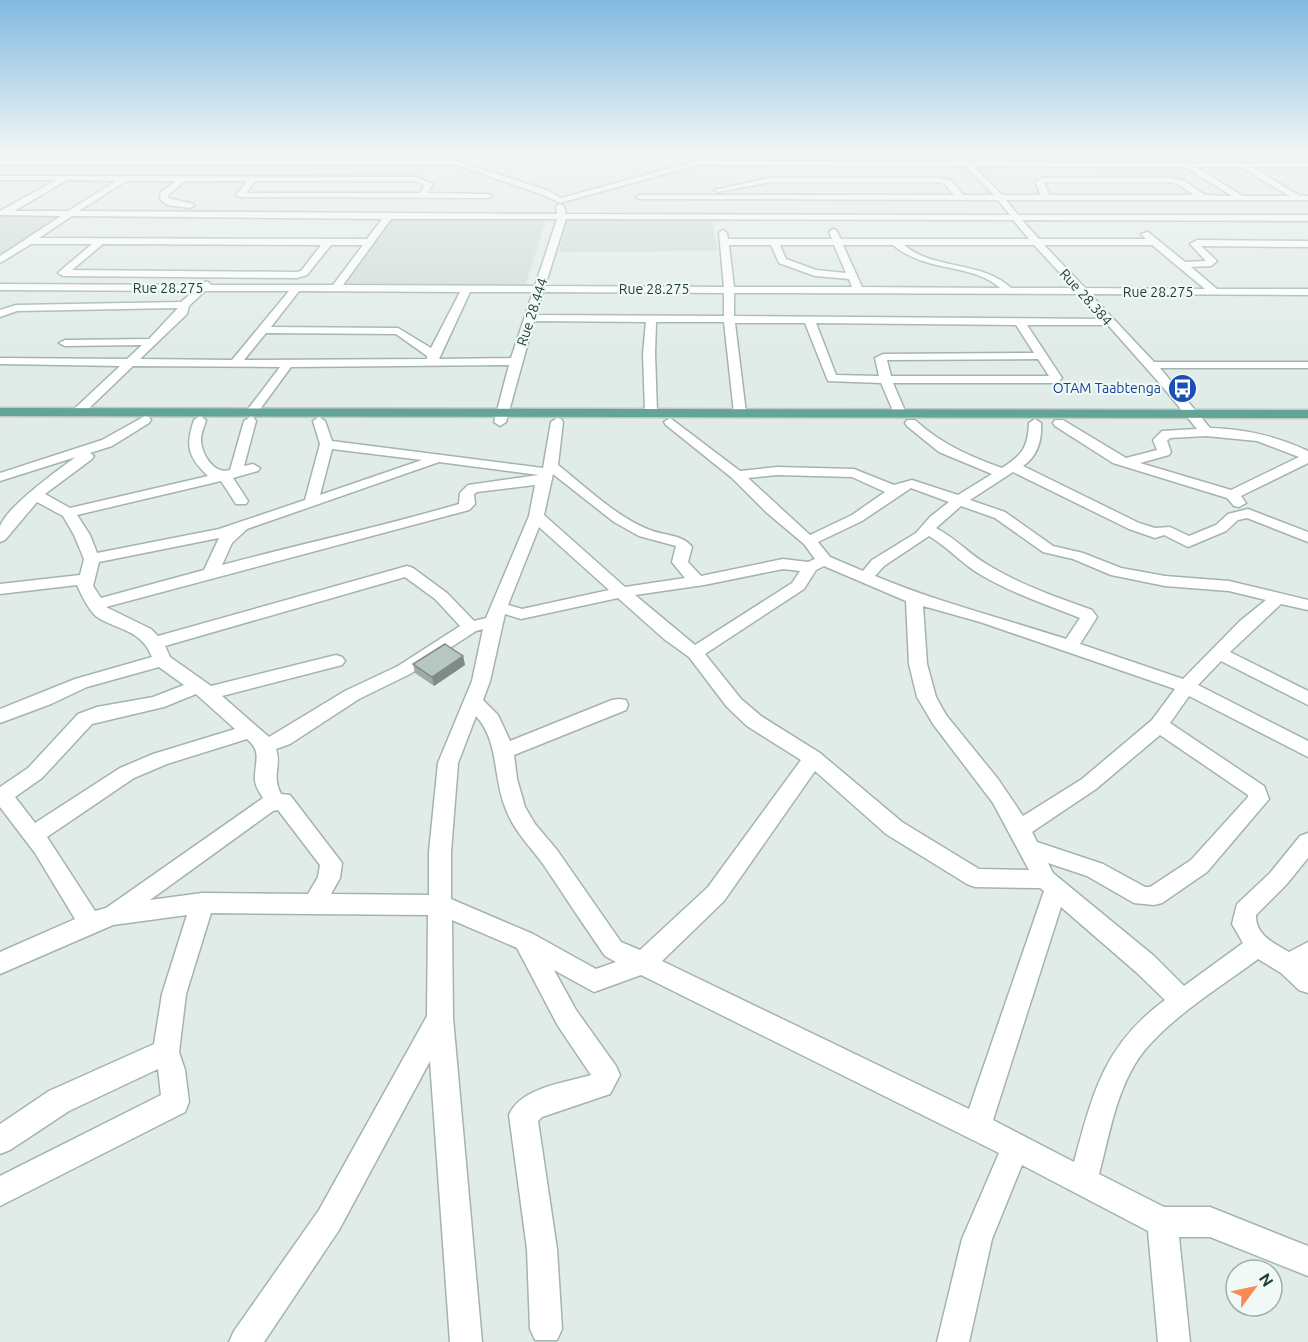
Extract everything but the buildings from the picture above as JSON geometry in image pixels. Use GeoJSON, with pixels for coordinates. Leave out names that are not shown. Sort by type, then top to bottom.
{"type":"FeatureCollection","features":[{"type":"Feature","properties":{"kind":"main road"},"geometry":{"type":"LineString","coordinates":[[0,412],[251,417],[501,417],[557,422],[1308,424]]}},
{"type":"Feature","properties":{"kind":"main road"},"geometry":{"type":"LineString","coordinates":[[0,420],[200,420],[251,417],[319,421],[651,412],[900,413],[1199,424],[1308,414]]}},
{"type":"Feature","properties":{"kind":"street"},"geometry":{"type":"LineString","coordinates":[[0,260],[68,217]]}},
{"type":"Feature","properties":{"kind":"street"},"geometry":{"type":"LineString","coordinates":[[269,225],[277,217]]}},
{"type":"Feature","properties":{"kind":"street"},"geometry":{"type":"LineString","coordinates":[[347,217],[1308,218]]}},
{"type":"Feature","properties":{"kind":"street"},"geometry":{"type":"LineString","coordinates":[[336,288],[388,217]]}},
{"type":"Feature","properties":{"kind":"street","name":"Rue 28.444"},"geometry":{"type":"LineString","coordinates":[[501,417],[516,361],[541,289],[562,217]]}},
{"type":"Feature","properties":{"kind":"street"},"geometry":{"type":"LineString","coordinates":[[720,217],[740,413]]}},
{"type":"Feature","properties":{"kind":"street"},"geometry":{"type":"LineString","coordinates":[[829,217],[837,242],[859,291]]}},
{"type":"Feature","properties":{"kind":"street","name":"Rue 28.384"},"geometry":{"type":"LineString","coordinates":[[1017,218],[1199,424]]}},
{"type":"Feature","properties":{"kind":"street"},"geometry":{"type":"LineString","coordinates":[[1128,218],[1153,242],[1215,291]]}},
{"type":"Feature","properties":{"kind":"street"},"geometry":{"type":"LineString","coordinates":[[1274,218],[1291,229]]}},
{"type":"Feature","properties":{"kind":"street"},"geometry":{"type":"LineString","coordinates":[[253,242],[261,233]]}},
{"type":"Feature","properties":{"kind":"street"},"geometry":{"type":"LineString","coordinates":[[1299,235],[1308,242]]}},
{"type":"Feature","properties":{"kind":"street"},"geometry":{"type":"LineString","coordinates":[[29,242],[369,242]]}},
{"type":"Feature","properties":{"kind":"street"},"geometry":{"type":"LineString","coordinates":[[100,242],[63,273],[304,273],[328,242]]}},
{"type":"Feature","properties":{"kind":"street"},"geometry":{"type":"LineString","coordinates":[[724,242],[1153,242]]}},
{"type":"Feature","properties":{"kind":"street"},"geometry":{"type":"LineString","coordinates":[[894,242],[903,251],[917,258],[996,279],[1010,292]]}},
{"type":"Feature","properties":{"kind":"street"},"geometry":{"type":"LineString","coordinates":[[1184,265],[1208,264],[1212,261],[1194,244],[1197,243],[1308,242]]}},
{"type":"Feature","properties":{"kind":"street"},"geometry":{"type":"LineString","coordinates":[[775,243],[782,261],[815,273],[851,276]]}},
{"type":"Feature","properties":{"kind":"street"},"geometry":{"type":"LineString","coordinates":[[78,412],[183,312],[184,305],[221,274]]}},
{"type":"Feature","properties":{"kind":"street","name":"Rue 28.275"},"geometry":{"type":"LineString","coordinates":[[0,287],[859,291],[963,306],[1010,292],[1308,292]]}},
{"type":"Feature","properties":{"kind":"street"},"geometry":{"type":"LineString","coordinates":[[236,363],[296,289]]}},
{"type":"Feature","properties":{"kind":"street"},"geometry":{"type":"LineString","coordinates":[[433,358],[466,289]]}},
{"type":"Feature","properties":{"kind":"street"},"geometry":{"type":"LineString","coordinates":[[0,314],[16,308],[184,305]]}},
{"type":"Feature","properties":{"kind":"street"},"geometry":{"type":"LineString","coordinates":[[531,318],[809,320],[963,306],[1019,321],[1109,322]]}},
{"type":"Feature","properties":{"kind":"street"},"geometry":{"type":"LineString","coordinates":[[651,320],[649,354],[651,412]]}},
{"type":"Feature","properties":{"kind":"street"},"geometry":{"type":"LineString","coordinates":[[809,320],[832,379],[1054,380],[1056,378],[1044,356],[1019,321]]}},
{"type":"Feature","properties":{"kind":"street"},"geometry":{"type":"LineString","coordinates":[[44,361],[81,327]]}},
{"type":"Feature","properties":{"kind":"street"},"geometry":{"type":"LineString","coordinates":[[263,330],[398,331],[433,358]]}},
{"type":"Feature","properties":{"kind":"street"},"geometry":{"type":"LineString","coordinates":[[65,343],[152,342]]}},
{"type":"Feature","properties":{"kind":"street"},"geometry":{"type":"LineString","coordinates":[[900,413],[886,380],[881,358],[886,356],[1044,356]]}},
{"type":"Feature","properties":{"kind":"street"},"geometry":{"type":"LineString","coordinates":[[0,361],[288,364],[433,358],[516,361]]}},
{"type":"Feature","properties":{"kind":"street"},"geometry":{"type":"LineString","coordinates":[[241,501],[231,474],[251,417],[288,364]]}},
{"type":"Feature","properties":{"kind":"street"},"geometry":{"type":"LineString","coordinates":[[1149,365],[1308,365]]}},
{"type":"Feature","properties":{"kind":"street"},"geometry":{"type":"LineString","coordinates":[[1,534],[16,515],[53,479],[145,420]]}},
{"type":"Feature","properties":{"kind":"street"},"geometry":{"type":"LineString","coordinates":[[200,420],[194,439],[201,462],[215,475],[231,474]]}},
{"type":"Feature","properties":{"kind":"street"},"geometry":{"type":"LineString","coordinates":[[311,502],[327,444],[319,421]]}},
{"type":"Feature","properties":{"kind":"street"},"geometry":{"type":"LineString","coordinates":[[466,1342],[440,1018],[440,852],[448,763],[481,681],[496,615],[536,516],[557,422]]}},
{"type":"Feature","properties":{"kind":"street"},"geometry":{"type":"LineString","coordinates":[[670,422],[737,475],[771,509],[809,541],[817,563]]}},
{"type":"Feature","properties":{"kind":"street"},"geometry":{"type":"LineString","coordinates":[[911,423],[931,442],[947,451],[1009,470],[1134,526],[1155,533],[1166,530],[1188,542],[1221,528],[1233,517],[1248,513]]}},
{"type":"Feature","properties":{"kind":"street"},"geometry":{"type":"LineString","coordinates":[[865,578],[878,563],[893,551],[910,544],[960,500],[1023,460],[1035,441],[1035,423]]}},
{"type":"Feature","properties":{"kind":"street"},"geometry":{"type":"LineString","coordinates":[[1059,423],[1124,463],[1232,495],[1248,513],[1308,537]]}},
{"type":"Feature","properties":{"kind":"street"},"geometry":{"type":"LineString","coordinates":[[1124,463],[1164,452],[1160,440],[1167,434],[1199,424],[1267,438],[1308,457]]}},
{"type":"Feature","properties":{"kind":"street"},"geometry":{"type":"LineString","coordinates":[[0,477],[107,443]]}},
{"type":"Feature","properties":{"kind":"street"},"geometry":{"type":"LineString","coordinates":[[327,444],[547,473],[644,533],[681,543],[684,547],[680,562],[698,581]]}},
{"type":"Feature","properties":{"kind":"street"},"geometry":{"type":"LineString","coordinates":[[1232,495],[1308,457]]}},
{"type":"Feature","properties":{"kind":"street"},"geometry":{"type":"LineString","coordinates":[[92,558],[180,543],[242,528],[311,502],[438,460]]}},
{"type":"Feature","properties":{"kind":"street"},"geometry":{"type":"LineString","coordinates":[[68,513],[253,468]]}},
{"type":"Feature","properties":{"kind":"street"},"geometry":{"type":"LineString","coordinates":[[737,475],[777,471],[854,473],[895,491]]}},
{"type":"Feature","properties":{"kind":"street"},"geometry":{"type":"LineString","coordinates":[[97,604],[334,540],[399,526],[464,507],[468,504],[467,494],[473,488],[547,473]]}},
{"type":"Feature","properties":{"kind":"street"},"geometry":{"type":"LineString","coordinates":[[809,541],[857,518],[895,491],[912,484],[1000,515],[1048,549],[1068,553],[1117,572],[1165,581],[1229,586],[1305,606]]}},
{"type":"Feature","properties":{"kind":"street"},"geometry":{"type":"LineString","coordinates":[[38,496],[68,513],[82,535],[92,558],[85,586],[101,612],[106,617],[144,633],[159,652],[257,736],[265,746],[268,755],[265,782],[275,802]]}},
{"type":"Feature","properties":{"kind":"street"},"geometry":{"type":"LineString","coordinates":[[536,516],[670,635],[695,653],[741,709],[754,721],[813,758],[894,828],[975,878],[1051,884]]}},
{"type":"Feature","properties":{"kind":"street"},"geometry":{"type":"LineString","coordinates":[[211,572],[225,542],[242,528]]}},
{"type":"Feature","properties":{"kind":"street"},"geometry":{"type":"LineString","coordinates":[[927,529],[949,541],[966,559],[989,573],[1023,590],[1086,614],[1089,617],[1070,645]]}},
{"type":"Feature","properties":{"kind":"street"},"geometry":{"type":"LineString","coordinates":[[695,653],[798,586],[817,563]]}},
{"type":"Feature","properties":{"kind":"street"},"geometry":{"type":"LineString","coordinates":[[265,746],[283,739],[352,695],[404,670],[470,627],[496,615],[521,614],[622,592],[698,581],[783,564],[817,563],[865,578],[914,598],[1070,645],[1186,687],[1308,750]]}},
{"type":"Feature","properties":{"kind":"street"},"geometry":{"type":"LineString","coordinates":[[0,716],[159,652],[407,570],[441,596],[470,627]]}},
{"type":"Feature","properties":{"kind":"street"},"geometry":{"type":"LineString","coordinates":[[0,589],[88,579]]}},
{"type":"Feature","properties":{"kind":"street"},"geometry":{"type":"LineString","coordinates":[[914,598],[922,686],[934,709],[981,771],[1025,838],[1051,884],[1145,964],[1183,1001]]}},
{"type":"Feature","properties":{"kind":"street"},"geometry":{"type":"LineString","coordinates":[[1025,838],[1160,725],[1186,687],[1219,652],[1278,598]]}},
{"type":"Feature","properties":{"kind":"street"},"geometry":{"type":"LineString","coordinates":[[1219,652],[1308,699]]}},
{"type":"Feature","properties":{"kind":"street"},"geometry":{"type":"LineString","coordinates":[[90,923],[43,847],[1,796],[36,773],[85,719],[97,714],[157,703],[203,689],[336,661]]}},
{"type":"Feature","properties":{"kind":"street"},"geometry":{"type":"LineString","coordinates":[[473,701],[492,720],[504,751],[507,779],[514,807],[527,830],[549,856],[613,949],[977,1127],[1162,1222],[1209,1222],[1308,1262]]}},
{"type":"Feature","properties":{"kind":"street"},"geometry":{"type":"LineString","coordinates":[[504,751],[619,705]]}},
{"type":"Feature","properties":{"kind":"street"},"geometry":{"type":"LineString","coordinates":[[1025,838],[1095,870],[1142,896],[1154,896],[1199,866],[1259,799],[1257,791],[1160,725]]}},
{"type":"Feature","properties":{"kind":"street"},"geometry":{"type":"LineString","coordinates":[[33,835],[127,773],[160,759],[250,731]]}},
{"type":"Feature","properties":{"kind":"street"},"geometry":{"type":"LineString","coordinates":[[0,963],[113,915],[202,903],[441,905],[525,941],[594,981],[643,963],[693,917],[722,887],[813,758]]}},
{"type":"Feature","properties":{"kind":"street"},"geometry":{"type":"LineString","coordinates":[[113,915],[198,853],[275,802],[283,801],[332,863],[329,878],[315,903]]}},
{"type":"Feature","properties":{"kind":"street"},"geometry":{"type":"LineString","coordinates":[[1308,842],[1278,879],[1245,911],[1244,924],[1257,946],[1299,958],[1308,982]]}},
{"type":"Feature","properties":{"kind":"street"},"geometry":{"type":"LineString","coordinates":[[977,1127],[1051,884]]}},
{"type":"Feature","properties":{"kind":"street"},"geometry":{"type":"LineString","coordinates":[[0,1191],[175,1102],[172,1070],[166,1052],[174,994],[202,903]]}},
{"type":"Feature","properties":{"kind":"street"},"geometry":{"type":"LineString","coordinates":[[525,941],[567,1018],[607,1075],[601,1085],[534,1106],[523,1115],[542,1249],[546,1329]]}},
{"type":"Feature","properties":{"kind":"street"},"geometry":{"type":"LineString","coordinates":[[1083,1182],[1102,1113],[1116,1075],[1137,1040],[1183,1001],[1257,946]]}},
{"type":"Feature","properties":{"kind":"street"},"geometry":{"type":"LineString","coordinates":[[245,1342],[329,1220],[440,1018]]}},
{"type":"Feature","properties":{"kind":"street"},"geometry":{"type":"LineString","coordinates":[[0,1140],[59,1101],[166,1052]]}},
{"type":"Feature","properties":{"kind":"street"},"geometry":{"type":"LineString","coordinates":[[953,1342],[977,1239],[1015,1148]]}},
{"type":"Feature","properties":{"kind":"street"},"geometry":{"type":"LineString","coordinates":[[1162,1222],[1174,1342]]}},
{"type":"Feature","properties":{"kind":"shaded area"},"geometry":{"type":"Polygon","coordinates":[[[0,217],[62,217],[0,256],[0,217]]]}},
{"type":"Feature","properties":{"kind":"shaded area"},"geometry":{"type":"Polygon","coordinates":[[[390,219],[546,220],[525,286],[345,285],[390,219]]]}},
{"type":"Feature","properties":{"kind":"shaded area"},"geometry":{"type":"Polygon","coordinates":[[[567,220],[712,220],[718,251],[559,252],[567,220]]]}},
{"type":"Feature","properties":{"kind":"place","name":"OTAM Taabtenga"},"geometry":{"type":"Point","coordinates":[1182,388]}}]}
